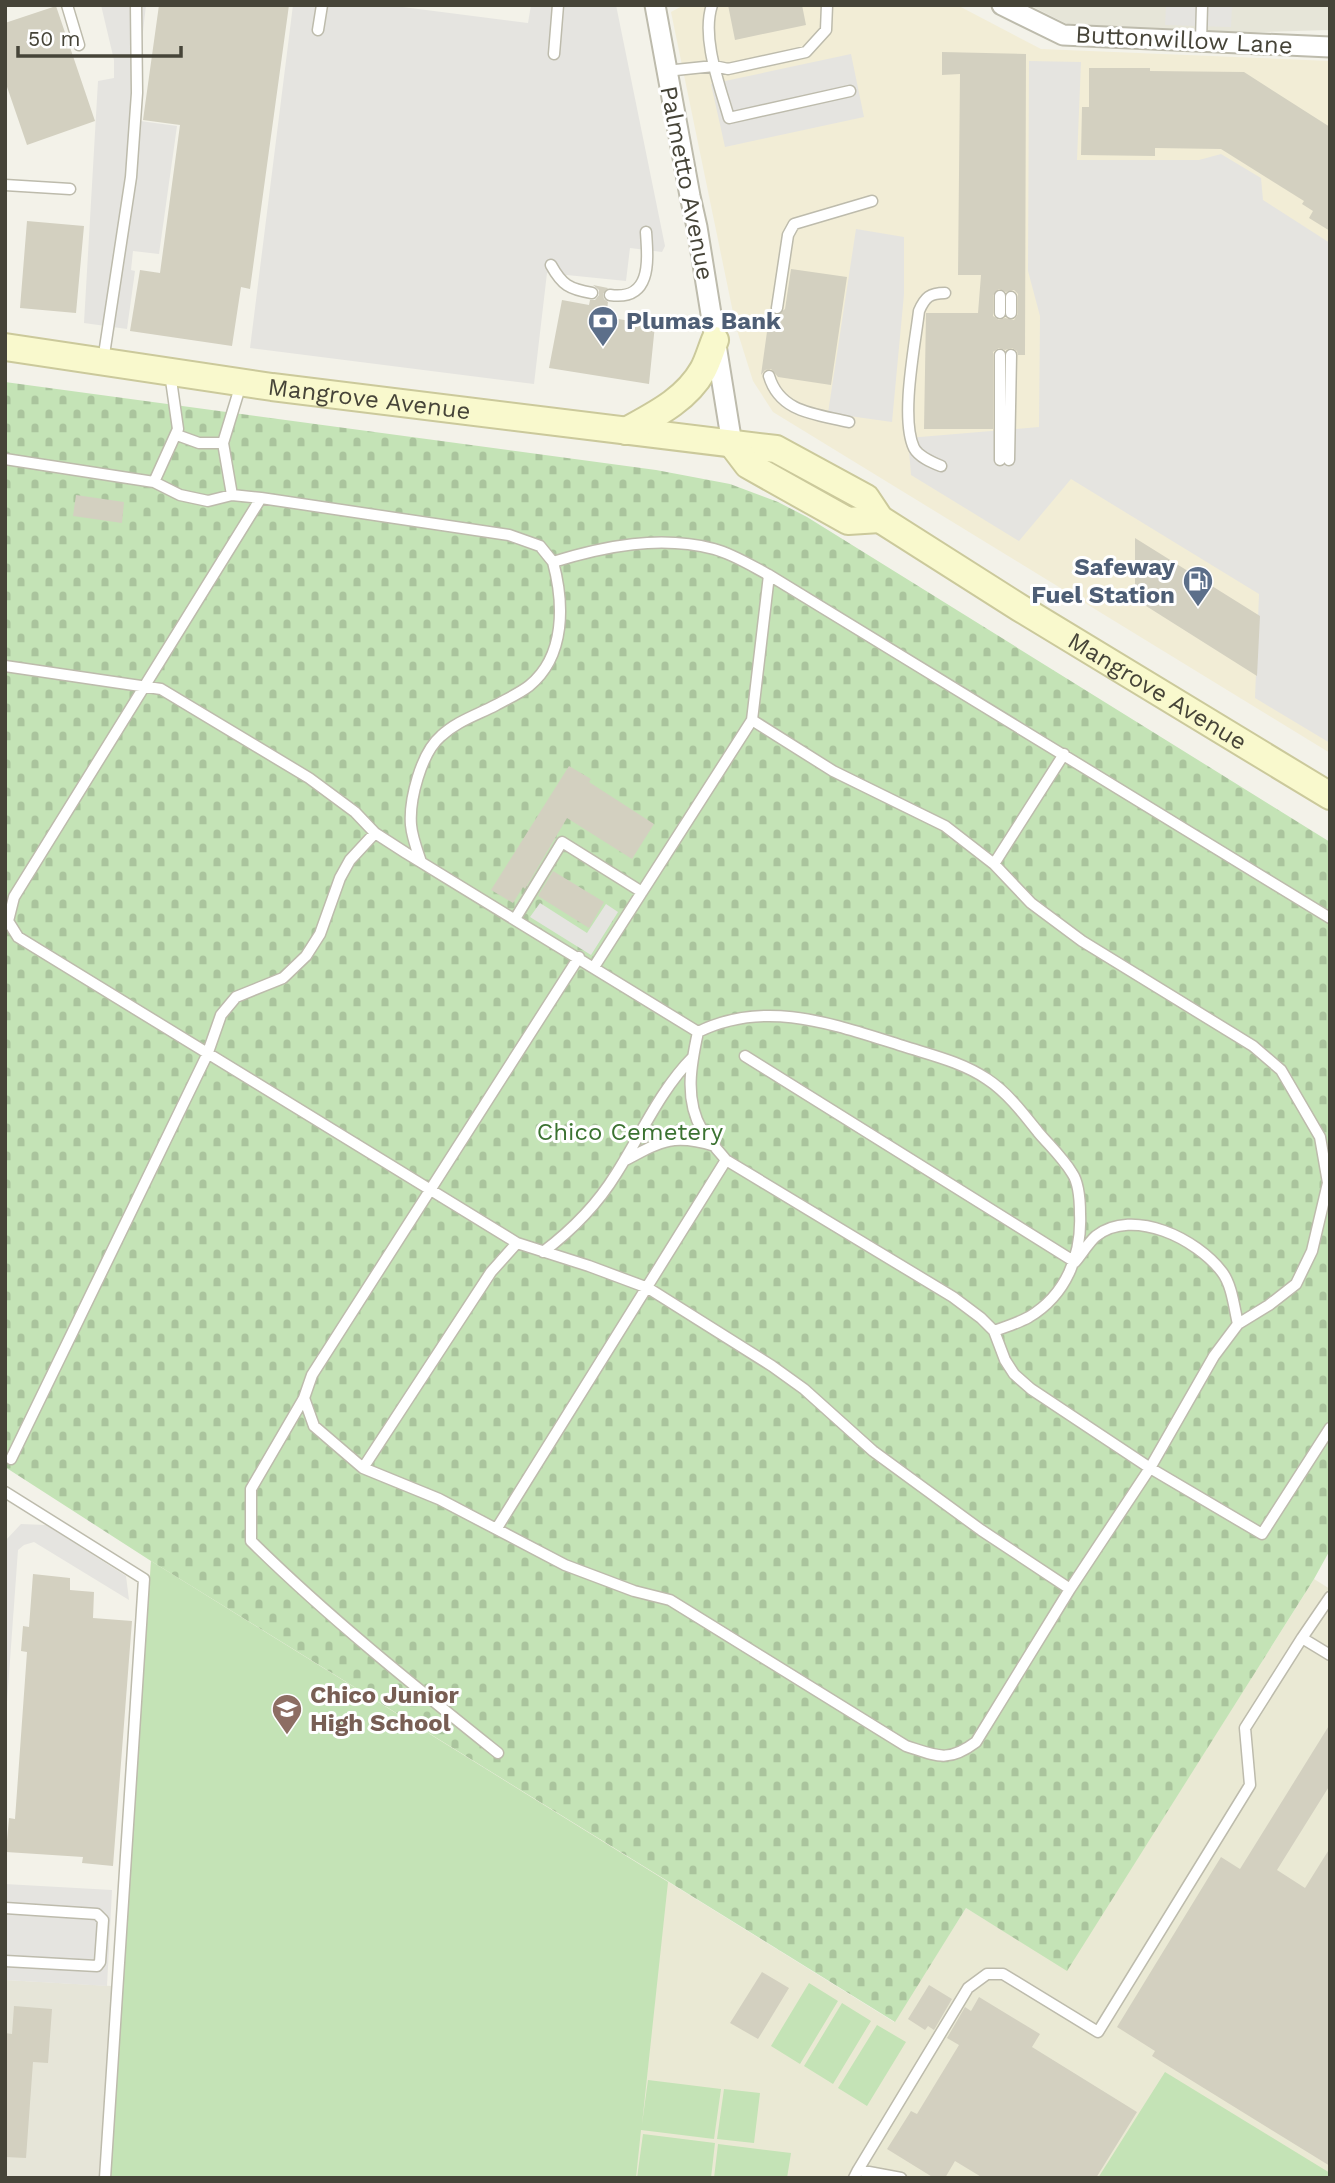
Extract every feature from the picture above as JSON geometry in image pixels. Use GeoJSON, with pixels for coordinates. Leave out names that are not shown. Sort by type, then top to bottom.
{"type":"FeatureCollection","features":[{"type":"Feature","properties":{"kind":"street","name":"Palmetto Avenue"},"geometry":{"type":"LineString","coordinates":[[655,5],[697,228],[732,444]]}},
{"type":"Feature","properties":{"kind":"street","name":"Buttonwillow Lane"},"geometry":{"type":"LineString","coordinates":[[1002,5],[1063,35],[1330,47]]}},
{"type":"Feature","properties":{"kind":"street"},"geometry":{"type":"LineString","coordinates":[[626,431],[684,395],[703,370],[715,340]]}},
{"type":"Feature","properties":{"kind":"street","name":"Mangrove Avenue"},"geometry":{"type":"LineString","coordinates":[[5,347],[242,383],[732,444],[748,465],[848,521],[880,519],[1020,608],[1330,796]]}},
{"type":"Feature","properties":{"kind":"lane"},"geometry":{"type":"LineString","coordinates":[[66,5],[79,46]]}},
{"type":"Feature","properties":{"kind":"lane"},"geometry":{"type":"LineString","coordinates":[[103,362],[131,177],[137,93],[136,5]]}},
{"type":"Feature","properties":{"kind":"lane"},"geometry":{"type":"LineString","coordinates":[[318,30],[322,5]]}},
{"type":"Feature","properties":{"kind":"lane"},"geometry":{"type":"LineString","coordinates":[[554,54],[558,5]]}},
{"type":"Feature","properties":{"kind":"lane"},"geometry":{"type":"LineString","coordinates":[[712,5],[708,18],[714,66],[729,118],[850,91]]}},
{"type":"Feature","properties":{"kind":"lane"},"geometry":{"type":"LineString","coordinates":[[666,71],[714,66],[727,69],[806,51],[826,30],[827,5]]}},
{"type":"Feature","properties":{"kind":"lane"},"geometry":{"type":"LineString","coordinates":[[1201,41],[1202,5]]}},
{"type":"Feature","properties":{"kind":"lane"},"geometry":{"type":"LineString","coordinates":[[5,185],[70,189]]}},
{"type":"Feature","properties":{"kind":"lane"},"geometry":{"type":"LineString","coordinates":[[777,308],[788,235],[794,224],[872,201]]}},
{"type":"Feature","properties":{"kind":"lane"},"geometry":{"type":"LineString","coordinates":[[610,295],[630,295],[640,287],[648,268],[646,232]]}},
{"type":"Feature","properties":{"kind":"lane"},"geometry":{"type":"LineString","coordinates":[[551,265],[560,281],[575,290],[592,293]]}},
{"type":"Feature","properties":{"kind":"lane"},"geometry":{"type":"LineString","coordinates":[[941,466],[927,460],[915,450],[909,431],[908,409],[919,311],[924,299],[933,293],[945,293]]}},
{"type":"Feature","properties":{"kind":"lane"},"geometry":{"type":"LineString","coordinates":[[1000,313],[1006,297],[1012,313]]}},
{"type":"Feature","properties":{"kind":"lane"},"geometry":{"type":"LineString","coordinates":[[1004,460],[1006,355]]}},
{"type":"Feature","properties":{"kind":"lane"},"geometry":{"type":"LineString","coordinates":[[155,482],[177,435],[178,419],[170,373]]}},
{"type":"Feature","properties":{"kind":"lane"},"geometry":{"type":"LineString","coordinates":[[769,376],[772,387],[782,400],[799,410],[849,422]]}},
{"type":"Feature","properties":{"kind":"lane"},"geometry":{"type":"LineString","coordinates":[[232,495],[223,443],[242,383]]}},
{"type":"Feature","properties":{"kind":"lane"},"geometry":{"type":"LineString","coordinates":[[177,435],[200,443],[223,443]]}},
{"type":"Feature","properties":{"kind":"lane"},"geometry":{"type":"LineString","coordinates":[[5,458],[155,482],[180,495],[208,500],[232,495],[261,498],[509,535],[540,547],[552,562],[560,588],[562,617],[551,659],[530,685],[465,719],[438,738],[424,762],[411,800],[411,827],[421,862]]}},
{"type":"Feature","properties":{"kind":"lane"},"geometry":{"type":"LineString","coordinates":[[261,498],[14,897],[8,921],[18,937],[517,1243],[600,1269],[648,1288],[772,1366],[804,1389],[873,1451],[981,1530],[1070,1589]]}},
{"type":"Feature","properties":{"kind":"lane"},"geometry":{"type":"LineString","coordinates":[[552,562],[588,551],[640,542],[682,543],[717,550],[769,575],[1330,918]]}},
{"type":"Feature","properties":{"kind":"lane"},"geometry":{"type":"LineString","coordinates":[[594,967],[752,720],[769,575]]}},
{"type":"Feature","properties":{"kind":"lane"},"geometry":{"type":"LineString","coordinates":[[5,666],[161,689],[309,778],[355,812],[375,833],[698,1031]]}},
{"type":"Feature","properties":{"kind":"lane"},"geometry":{"type":"LineString","coordinates":[[304,1398],[314,1426],[363,1468],[439,1499],[565,1565],[634,1591],[670,1600],[906,1746],[939,1756],[959,1755],[976,1742],[1070,1589],[1150,1468],[1214,1356],[1238,1324],[1296,1284],[1312,1251],[1329,1183],[1321,1137],[1281,1070],[1253,1046],[1083,941],[1031,903],[994,864],[945,826],[833,771],[752,720]]}},
{"type":"Feature","properties":{"kind":"lane"},"geometry":{"type":"LineString","coordinates":[[994,864],[1064,754]]}},
{"type":"Feature","properties":{"kind":"lane"},"geometry":{"type":"LineString","coordinates":[[11,1459],[207,1055],[221,1015],[236,997],[284,978],[306,956],[320,934],[340,878],[350,860],[375,833]]}},
{"type":"Feature","properties":{"kind":"lane"},"geometry":{"type":"LineString","coordinates":[[515,919],[562,842],[642,892]]}},
{"type":"Feature","properties":{"kind":"lane"},"geometry":{"type":"LineString","coordinates":[[498,1753],[290,1580],[251,1541],[251,1489],[304,1398],[312,1375],[579,957]]}},
{"type":"Feature","properties":{"kind":"lane"},"geometry":{"type":"LineString","coordinates":[[698,1031],[720,1021],[756,1015],[828,1022],[960,1065],[987,1079],[1012,1100],[1073,1174],[1080,1200],[1081,1231],[1075,1262]]}},
{"type":"Feature","properties":{"kind":"lane"},"geometry":{"type":"LineString","coordinates":[[698,1031],[690,1071],[692,1104],[702,1130],[726,1160],[953,1297],[995,1331],[1004,1360],[1014,1374],[1059,1409],[1150,1468],[1262,1534],[1330,1428]]}},
{"type":"Feature","properties":{"kind":"lane"},"geometry":{"type":"LineString","coordinates":[[745,1056],[1075,1262]]}},
{"type":"Feature","properties":{"kind":"lane"},"geometry":{"type":"LineString","coordinates":[[543,1252],[569,1233],[596,1203],[678,1072],[693,1057]]}},
{"type":"Feature","properties":{"kind":"lane"},"geometry":{"type":"LineString","coordinates":[[624,1161],[652,1146],[673,1139],[691,1139],[715,1146]]}},
{"type":"Feature","properties":{"kind":"lane"},"geometry":{"type":"LineString","coordinates":[[497,1528],[726,1160]]}},
{"type":"Feature","properties":{"kind":"lane"},"geometry":{"type":"LineString","coordinates":[[995,1331],[1029,1317],[1052,1297],[1065,1283],[1075,1262],[1096,1236],[1131,1223],[1149,1226],[1184,1240],[1207,1256],[1223,1273],[1238,1324]]}},
{"type":"Feature","properties":{"kind":"lane"},"geometry":{"type":"LineString","coordinates":[[363,1468],[491,1272],[517,1243]]}},
{"type":"Feature","properties":{"kind":"lane"},"geometry":{"type":"LineString","coordinates":[[5,1492],[144,1579],[105,2178]]}},
{"type":"Feature","properties":{"kind":"lane"},"geometry":{"type":"LineString","coordinates":[[901,2178],[856,2174],[968,1988],[986,1973],[1003,1974],[1098,2032],[1250,1785],[1245,1728],[1330,1597]]}},
{"type":"Feature","properties":{"kind":"lane"},"geometry":{"type":"LineString","coordinates":[[1301,1638],[1330,1655]]}},
{"type":"Feature","properties":{"kind":"lane"},"geometry":{"type":"LineString","coordinates":[[5,1908],[97,1914],[103,1920],[100,1962],[97,1966],[5,1961]]}},
{"type":"Feature","properties":{"kind":"shaded area"},"geometry":{"type":"Polygon","coordinates":[[[101,5],[146,5],[133,120],[177,126],[159,254],[133,251],[131,270],[135,271],[127,329],[84,323],[98,81],[114,78],[114,60],[101,5]]]}},
{"type":"Feature","properties":{"kind":"shaded area"},"geometry":{"type":"Polygon","coordinates":[[[293,5],[387,5],[528,23],[531,5],[616,5],[665,246],[662,252],[630,248],[626,281],[547,273],[534,384],[250,348],[293,5]]]}},
{"type":"Feature","properties":{"kind":"shaded area"},"geometry":{"type":"Polygon","coordinates":[[[684,5],[957,5],[1041,49],[1330,61],[1330,753],[773,412],[753,381],[736,327],[671,12],[684,5]]]}},
{"type":"Feature","properties":{"kind":"shaded area"},"geometry":{"type":"Polygon","coordinates":[[[1029,5],[1330,5],[1330,30],[1229,33],[1073,27],[1029,5]]]}},
{"type":"Feature","properties":{"kind":"shaded area"},"geometry":{"type":"Polygon","coordinates":[[[1166,5],[1232,5],[1231,27],[1165,25],[1166,5]]]}},
{"type":"Feature","properties":{"kind":"shaded area"},"geometry":{"type":"Polygon","coordinates":[[[851,54],[864,117],[725,147],[711,84],[851,54]]]}},
{"type":"Feature","properties":{"kind":"shaded area"},"geometry":{"type":"Polygon","coordinates":[[[1029,61],[1081,62],[1077,160],[1199,160],[1221,154],[1261,178],[1263,200],[1330,243],[1330,743],[1255,698],[1259,594],[1071,479],[1019,541],[911,475],[908,438],[1039,427],[1040,316],[1028,271],[1029,61]]]}},
{"type":"Feature","properties":{"kind":"shaded area"},"geometry":{"type":"Polygon","coordinates":[[[856,229],[904,237],[904,294],[892,422],[828,413],[856,229]]]}},
{"type":"Feature","properties":{"kind":"shaded area"},"geometry":{"type":"Polygon","coordinates":[[[540,903],[587,933],[606,904],[618,912],[591,955],[530,917],[540,903]]]}},
{"type":"Feature","properties":{"kind":"shaded area"},"geometry":{"type":"Polygon","coordinates":[[[21,1524],[46,1525],[126,1576],[129,1600],[34,1542],[18,1550],[5,1729],[5,1541],[21,1524]]]}},
{"type":"Feature","properties":{"kind":"shaded area","name":"Chico Junior High School"},"geometry":{"type":"Polygon","coordinates":[[[151,1561],[894,2022],[966,1908],[1067,1970],[1314,1579],[1330,1589],[1330,2178],[110,2178],[151,1561]]]}},
{"type":"Feature","properties":{"kind":"shaded area"},"geometry":{"type":"Polygon","coordinates":[[[5,1884],[112,1890],[107,1986],[5,1980],[5,1884]]]}},
{"type":"Feature","properties":{"kind":"shaded area"},"geometry":{"type":"Polygon","coordinates":[[[5,1980],[112,1986],[99,2178],[5,2178],[5,1980]]]}},
{"type":"Feature","properties":{"kind":"green space","name":"Chico Cemetery"},"geometry":{"type":"Polygon","coordinates":[[[5,382],[656,470],[730,484],[778,502],[807,517],[1330,842],[1330,1550],[1067,1971],[966,1908],[895,2022],[151,1561],[5,1467],[5,382]]]}},
{"type":"Feature","properties":{"kind":"green space"},"geometry":{"type":"Polygon","coordinates":[[[151,1561],[668,1882],[642,2124],[648,2080],[721,2089],[714,2139],[641,2130],[636,2178],[110,2178],[151,1561]]]}},
{"type":"Feature","properties":{"kind":"green space"},"geometry":{"type":"Polygon","coordinates":[[[809,1983],[838,2001],[800,2064],[771,2046],[809,1983]]]}},
{"type":"Feature","properties":{"kind":"green space"},"geometry":{"type":"Polygon","coordinates":[[[842,2003],[871,2021],[833,2084],[804,2066],[842,2003]]]}},
{"type":"Feature","properties":{"kind":"green space"},"geometry":{"type":"Polygon","coordinates":[[[877,2025],[906,2042],[867,2106],[838,2088],[877,2025]]]}},
{"type":"Feature","properties":{"kind":"green space"},"geometry":{"type":"Polygon","coordinates":[[[1165,2072],[1330,2173],[1330,2178],[1098,2178],[1165,2072]]]}},
{"type":"Feature","properties":{"kind":"green space"},"geometry":{"type":"Polygon","coordinates":[[[724,2089],[760,2093],[754,2143],[717,2139],[724,2089]]]}},
{"type":"Feature","properties":{"kind":"green space"},"geometry":{"type":"Polygon","coordinates":[[[643,2134],[715,2143],[711,2178],[637,2178],[643,2134]]]}},
{"type":"Feature","properties":{"kind":"green space"},"geometry":{"type":"Polygon","coordinates":[[[718,2144],[791,2153],[787,2178],[714,2178],[718,2144]]]}},
{"type":"Feature","properties":{"kind":"building"},"geometry":{"type":"Polygon","coordinates":[[[159,5],[289,5],[250,289],[241,287],[232,346],[130,331],[140,270],[160,273],[180,125],[143,120],[159,5]]]}},
{"type":"Feature","properties":{"kind":"building"},"geometry":{"type":"Polygon","coordinates":[[[728,5],[802,5],[806,25],[735,40],[728,5]]]}},
{"type":"Feature","properties":{"kind":"building"},"geometry":{"type":"Polygon","coordinates":[[[56,6],[95,121],[27,145],[5,81],[5,23],[56,6]]]}},
{"type":"Feature","properties":{"kind":"building"},"geometry":{"type":"Polygon","coordinates":[[[942,52],[1026,54],[1025,355],[1018,355],[1012,348],[999,348],[993,352],[993,429],[924,429],[926,313],[978,313],[981,275],[958,275],[960,74],[942,75],[942,52]],[[999,289],[993,295],[993,316],[999,320],[1014,320],[1018,314],[1018,294],[1014,290],[1006,292],[999,289]]]}},
{"type":"Feature","properties":{"kind":"building"},"geometry":{"type":"Polygon","coordinates":[[[1089,68],[1244,72],[1330,127],[1330,231],[1309,218],[1313,211],[1302,204],[1304,201],[1221,149],[1155,148],[1155,156],[1081,155],[1082,107],[1089,107],[1089,68]]]}},
{"type":"Feature","properties":{"kind":"building"},"geometry":{"type":"Polygon","coordinates":[[[27,221],[84,226],[76,313],[20,308],[27,221]]]}},
{"type":"Feature","properties":{"kind":"building"},"geometry":{"type":"Polygon","coordinates":[[[791,269],[847,277],[831,385],[778,377],[771,369],[765,370],[761,375],[770,310],[777,315],[785,309],[791,269]]]}},
{"type":"Feature","properties":{"kind":"building","name":"Plumas Bank"},"geometry":{"type":"Polygon","coordinates":[[[593,285],[608,288],[603,294],[608,302],[606,317],[655,325],[649,384],[549,368],[562,300],[589,305],[590,300],[595,300],[599,295],[599,290],[593,285]]]}},
{"type":"Feature","properties":{"kind":"building"},"geometry":{"type":"Polygon","coordinates":[[[76,495],[124,502],[122,523],[73,516],[76,495]]]}},
{"type":"Feature","properties":{"kind":"building","name":"Safeway Fuel Station"},"geometry":{"type":"Polygon","coordinates":[[[1135,538],[1260,616],[1257,676],[1135,599],[1135,538]]]}},
{"type":"Feature","properties":{"kind":"building"},"geometry":{"type":"Polygon","coordinates":[[[569,766],[654,824],[632,859],[567,818],[525,889],[523,887],[513,903],[491,890],[569,766]]]}},
{"type":"Feature","properties":{"kind":"building"},"geometry":{"type":"Polygon","coordinates":[[[553,871],[604,902],[589,928],[538,896],[553,871]]]}},
{"type":"Feature","properties":{"kind":"building"},"geometry":{"type":"Polygon","coordinates":[[[33,1574],[70,1578],[70,1590],[94,1592],[93,1618],[132,1621],[113,1866],[82,1863],[83,1857],[6,1852],[9,1818],[15,1819],[27,1652],[21,1651],[23,1626],[29,1627],[33,1574]]]}},
{"type":"Feature","properties":{"kind":"building"},"geometry":{"type":"Polygon","coordinates":[[[1330,1724],[1330,1785],[1277,1870],[1305,1888],[1330,1848],[1330,2166],[1152,2056],[1155,2051],[1117,2027],[1221,1857],[1240,1869],[1330,1724]]]}},
{"type":"Feature","properties":{"kind":"building"},"geometry":{"type":"Polygon","coordinates":[[[762,1972],[789,1988],[758,2039],[730,2023],[762,1972]]]}},
{"type":"Feature","properties":{"kind":"building"},"geometry":{"type":"Polygon","coordinates":[[[929,1985],[952,1999],[934,2030],[928,2026],[925,2030],[908,2019],[929,1985]]]}},
{"type":"Feature","properties":{"kind":"building"},"geometry":{"type":"Polygon","coordinates":[[[979,1997],[1040,2034],[1032,2047],[1137,2112],[1096,2178],[983,2178],[955,2161],[945,2178],[934,2178],[887,2149],[911,2111],[917,2114],[959,2045],[947,2038],[965,2007],[971,2011],[979,1997]]]}},
{"type":"Feature","properties":{"kind":"building"},"geometry":{"type":"Polygon","coordinates":[[[14,2006],[52,2009],[48,2063],[33,2062],[26,2158],[5,2157],[5,2033],[12,2034],[14,2006]]]}},
{"type":"Feature","properties":{"kind":"place","name":"Plumas Bank"},"geometry":{"type":"Point","coordinates":[603,348]}},
{"type":"Feature","properties":{"kind":"place","name":"Safeway Fuel Station"},"geometry":{"type":"Point","coordinates":[1198,608]}},
{"type":"Feature","properties":{"kind":"place","name":"Chico Junior High School"},"geometry":{"type":"Point","coordinates":[287,1736]}}]}
